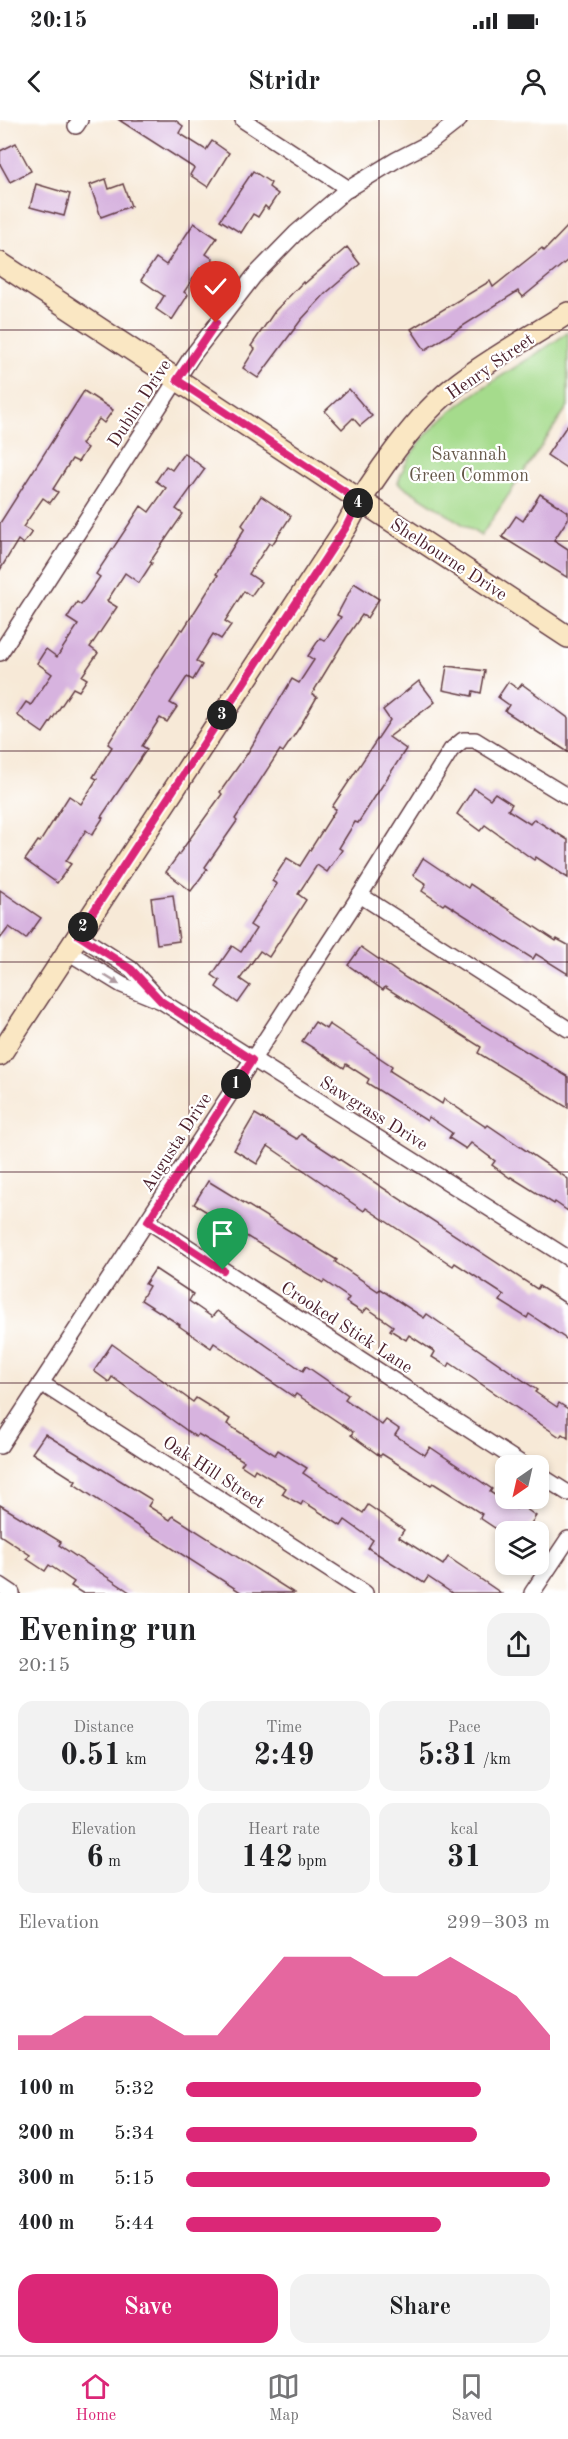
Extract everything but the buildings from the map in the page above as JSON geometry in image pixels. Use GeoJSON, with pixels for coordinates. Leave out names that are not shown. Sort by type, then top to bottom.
{"type":"FeatureCollection","features":[{"type":"Feature","properties":{"kind":"street"},"geometry":{"type":"LineString","coordinates":[[243,120],[349,189]]}},
{"type":"Feature","properties":{"kind":"street","name":"Dublin Drive"},"geometry":{"type":"LineString","coordinates":[[0,653],[177,380],[210,332],[254,276],[296,233],[349,189],[431,142],[459,120]]}},
{"type":"Feature","properties":{"kind":"street","name":"Shelbourne Drive"},"geometry":{"type":"LineString","coordinates":[[0,263],[568,637]]}},
{"type":"Feature","properties":{"kind":"street","name":"Henry Street"},"geometry":{"type":"LineString","coordinates":[[0,1055],[346,527],[359,501],[390,458],[428,413],[457,384],[568,313]]}},
{"type":"Feature","properties":{"kind":"street","name":"Augusta Drive"},"geometry":{"type":"LineString","coordinates":[[0,1446],[360,896],[451,750],[463,740],[476,740],[568,797]]}},
{"type":"Feature","properties":{"kind":"street"},"geometry":{"type":"LineString","coordinates":[[360,896],[568,1029]]}},
{"type":"Feature","properties":{"kind":"street","name":"Sawgrass Drive"},"geometry":{"type":"LineString","coordinates":[[73,943],[131,969],[161,1001],[568,1258]]}},
{"type":"Feature","properties":{"kind":"street","name":"Crooked Stick Lane"},"geometry":{"type":"LineString","coordinates":[[148,1221],[508,1455]]}},
{"type":"Feature","properties":{"kind":"street","name":"Oak Hill Street"},"geometry":{"type":"LineString","coordinates":[[41,1383],[365,1593]]}},
{"type":"Feature","properties":{"kind":"street"},"geometry":{"type":"LineString","coordinates":[[549,1481],[568,1493]]}},
{"type":"Feature","properties":{"kind":"street"},"geometry":{"type":"LineString","coordinates":[[532,1593],[568,1539]]}},
{"type":"Feature","properties":{"kind":"street"},"geometry":{"type":"LineString","coordinates":[[0,1586],[12,1593]]}},
{"type":"Feature","properties":{"kind":"green space","name":"Savannah Green Common"},"geometry":{"type":"Polygon","coordinates":[[[568,332],[568,406],[481,536],[398,483],[409,458],[426,435],[447,415],[470,397],[568,332]]]}},
{"type":"Feature","properties":{"kind":"route"},"geometry":{"type":"LineString","coordinates":[[216,323],[177,380],[359,501],[346,527],[78,935],[131,969],[161,1001],[252,1060],[148,1221],[223,1270]]}}]}
